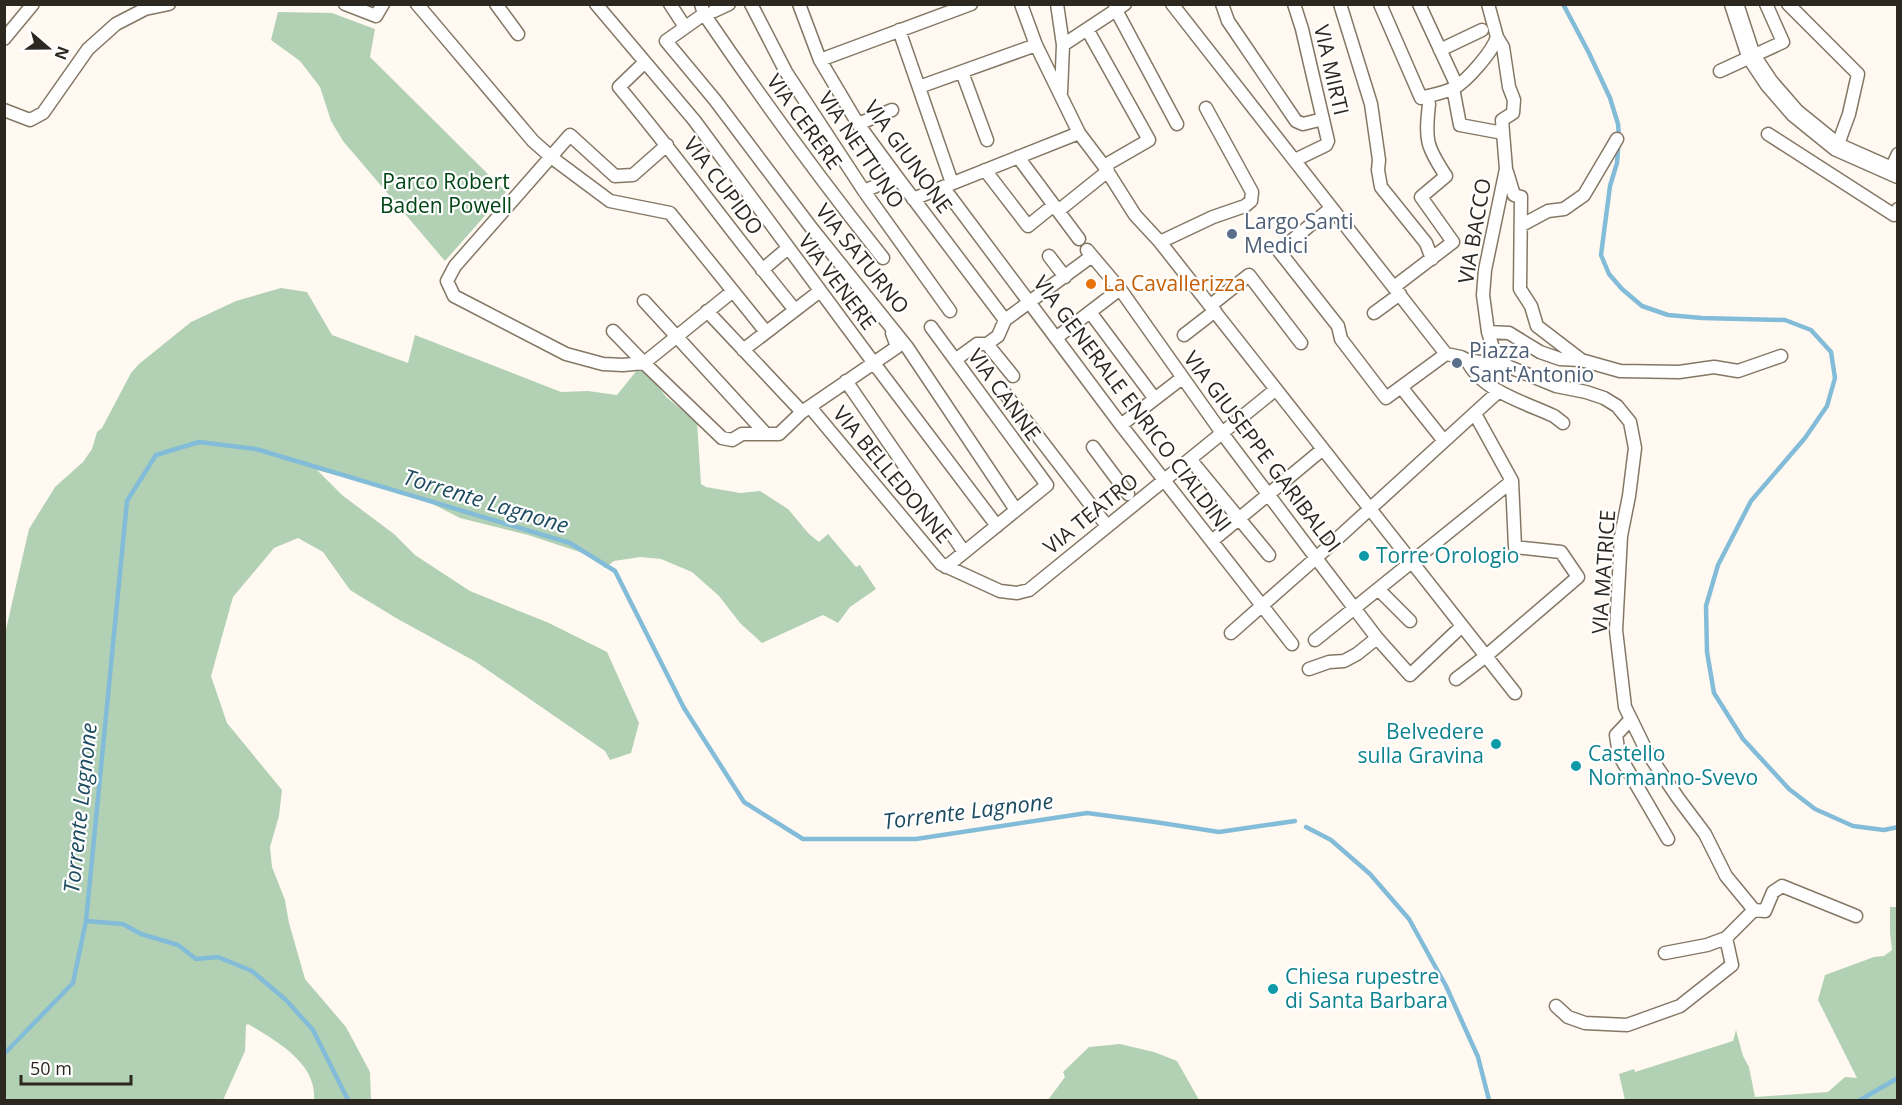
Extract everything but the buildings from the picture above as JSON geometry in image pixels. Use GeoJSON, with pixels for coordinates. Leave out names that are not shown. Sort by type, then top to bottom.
{"type":"FeatureCollection","features":[{"type":"Feature","properties":{"kind":"street"},"geometry":{"type":"LineString","coordinates":[[4,39],[33,4]]}},
{"type":"Feature","properties":{"kind":"street"},"geometry":{"type":"LineString","coordinates":[[4,110],[30,120],[42,113],[88,49],[116,24],[143,7],[169,4]]}},
{"type":"Feature","properties":{"kind":"street"},"geometry":{"type":"LineString","coordinates":[[345,4],[376,16],[383,4]]}},
{"type":"Feature","properties":{"kind":"street"},"geometry":{"type":"LineString","coordinates":[[417,4],[533,141],[550,157],[610,201],[670,213],[766,332]]}},
{"type":"Feature","properties":{"kind":"street"},"geometry":{"type":"LineString","coordinates":[[496,4],[518,34]]}},
{"type":"Feature","properties":{"kind":"street","name":"VIA VENERE"},"geometry":{"type":"LineString","coordinates":[[596,4],[694,120],[997,526]]}},
{"type":"Feature","properties":{"kind":"street"},"geometry":{"type":"LineString","coordinates":[[670,4],[685,27],[706,10],[729,4]]}},
{"type":"Feature","properties":{"kind":"street","name":"VIA NETTUNO"},"geometry":{"type":"LineString","coordinates":[[751,4],[786,72],[864,191],[950,311]]}},
{"type":"Feature","properties":{"kind":"street","name":"VIA GIUNONE"},"geometry":{"type":"LineString","coordinates":[[799,4],[820,60],[858,124],[1005,320]]}},
{"type":"Feature","properties":{"kind":"street"},"geometry":{"type":"LineString","coordinates":[[820,60],[971,4]]}},
{"type":"Feature","properties":{"kind":"street"},"geometry":{"type":"LineString","coordinates":[[1021,4],[1036,45],[1079,133],[1106,169],[1134,215],[1160,242],[1213,308],[1275,390],[1515,693]]}},
{"type":"Feature","properties":{"kind":"street"},"geometry":{"type":"LineString","coordinates":[[1057,4],[1063,45],[1061,94]]}},
{"type":"Feature","properties":{"kind":"street"},"geometry":{"type":"LineString","coordinates":[[1172,4],[1446,354],[1464,359],[1485,384],[1554,416],[1563,423]]}},
{"type":"Feature","properties":{"kind":"street"},"geometry":{"type":"LineString","coordinates":[[1222,4],[1228,21],[1296,121],[1303,124],[1323,119]]}},
{"type":"Feature","properties":{"kind":"street","name":"VIA MIRTI"},"geometry":{"type":"LineString","coordinates":[[1294,4],[1328,141],[1326,145],[1294,160]]}},
{"type":"Feature","properties":{"kind":"street"},"geometry":{"type":"LineString","coordinates":[[1340,4],[1371,104],[1381,187],[1426,243],[1432,259]]}},
{"type":"Feature","properties":{"kind":"street"},"geometry":{"type":"LineString","coordinates":[[1374,313],[1453,242],[1421,197],[1446,176],[1431,154],[1426,133],[1425,101],[1380,4]]}},
{"type":"Feature","properties":{"kind":"street"},"geometry":{"type":"LineString","coordinates":[[1419,4],[1455,87],[1460,125],[1503,133],[1502,120],[1513,113],[1514,100],[1509,87],[1503,47],[1497,37],[1488,4]]}},
{"type":"Feature","properties":{"kind":"street"},"geometry":{"type":"LineString","coordinates":[[1734,4],[1751,56],[1795,113],[1837,147],[1894,173],[1898,154]]}},
{"type":"Feature","properties":{"kind":"street"},"geometry":{"type":"LineString","coordinates":[[1720,71],[1783,42],[1766,4]]}},
{"type":"Feature","properties":{"kind":"street"},"geometry":{"type":"LineString","coordinates":[[1788,4],[1858,74],[1849,114],[1837,147]]}},
{"type":"Feature","properties":{"kind":"street"},"geometry":{"type":"LineString","coordinates":[[1063,45],[1119,6],[1177,124]]}},
{"type":"Feature","properties":{"kind":"street","name":"VIA CERERE"},"geometry":{"type":"LineString","coordinates":[[706,10],[759,94],[883,258]]}},
{"type":"Feature","properties":{"kind":"street","name":"VIA SATURNO"},"geometry":{"type":"LineString","coordinates":[[685,27],[666,41],[715,100],[813,230],[891,326],[1016,510]]}},
{"type":"Feature","properties":{"kind":"street"},"geometry":{"type":"LineString","coordinates":[[985,170],[1028,225],[1056,208],[1106,169],[1149,140],[1087,29]]}},
{"type":"Feature","properties":{"kind":"street","name":"VIA GENERALE ENRICO CIALDINI"},"geometry":{"type":"LineString","coordinates":[[899,30],[919,87],[948,185],[1029,303],[1292,644]]}},
{"type":"Feature","properties":{"kind":"street"},"geometry":{"type":"LineString","coordinates":[[1440,50],[1482,30]]}},
{"type":"Feature","properties":{"kind":"street"},"geometry":{"type":"LineString","coordinates":[[1425,101],[1455,87],[1467,77],[1495,45],[1497,37]]}},
{"type":"Feature","properties":{"kind":"street"},"geometry":{"type":"LineString","coordinates":[[919,87],[1036,45]]}},
{"type":"Feature","properties":{"kind":"street","name":"VIA CUPIDO"},"geometry":{"type":"LineString","coordinates":[[645,62],[619,87],[795,310]]}},
{"type":"Feature","properties":{"kind":"street"},"geometry":{"type":"LineString","coordinates":[[962,72],[987,140]]}},
{"type":"Feature","properties":{"kind":"street"},"geometry":{"type":"LineString","coordinates":[[1160,242],[1213,217],[1245,206],[1251,201],[1252,192],[1206,108]]}},
{"type":"Feature","properties":{"kind":"street"},"geometry":{"type":"LineString","coordinates":[[858,124],[892,110]]}},
{"type":"Feature","properties":{"kind":"street"},"geometry":{"type":"LineString","coordinates":[[913,199],[1079,133]]}},
{"type":"Feature","properties":{"kind":"street","name":"VIA BACCO"},"geometry":{"type":"LineString","coordinates":[[1503,133],[1506,170],[1485,270],[1483,295],[1488,332],[1494,351],[1507,366]]}},
{"type":"Feature","properties":{"kind":"street"},"geometry":{"type":"LineString","coordinates":[[1768,134],[1894,215],[1898,209]]}},
{"type":"Feature","properties":{"kind":"street"},"geometry":{"type":"LineString","coordinates":[[667,145],[633,175],[615,176],[570,135],[455,266],[447,281],[454,296],[566,354],[603,364],[623,365],[644,363],[733,291]]}},
{"type":"Feature","properties":{"kind":"street"},"geometry":{"type":"LineString","coordinates":[[1522,225],[1548,211],[1564,209],[1584,195],[1617,139]]}},
{"type":"Feature","properties":{"kind":"street"},"geometry":{"type":"LineString","coordinates":[[1018,157],[1079,239]]}},
{"type":"Feature","properties":{"kind":"street"},"geometry":{"type":"LineString","coordinates":[[1506,170],[1514,195],[1521,197],[1520,289],[1531,306],[1537,326],[1581,360]]}},
{"type":"Feature","properties":{"kind":"street"},"geometry":{"type":"LineString","coordinates":[[864,191],[897,177]]}},
{"type":"Feature","properties":{"kind":"street"},"geometry":{"type":"LineString","coordinates":[[1331,208],[1279,251],[1338,326],[1341,339],[1386,398],[1446,354]]}},
{"type":"Feature","properties":{"kind":"street"},"geometry":{"type":"LineString","coordinates":[[762,270],[788,248]]}},
{"type":"Feature","properties":{"kind":"street","name":"VIA GIUSEPPE GARIBALDI"},"geometry":{"type":"LineString","coordinates":[[1065,277],[1090,253],[1120,289],[1222,433],[1316,558],[1377,638],[1410,675],[1462,626]]}},
{"type":"Feature","properties":{"kind":"street"},"geometry":{"type":"LineString","coordinates":[[955,360],[977,344],[987,344],[998,336],[1005,320],[1065,277],[1049,256]]}},
{"type":"Feature","properties":{"kind":"street"},"geometry":{"type":"LineString","coordinates":[[1184,335],[1249,275],[1302,343]]}},
{"type":"Feature","properties":{"kind":"street"},"geometry":{"type":"LineString","coordinates":[[1056,338],[1120,289]]}},
{"type":"Feature","properties":{"kind":"street"},"geometry":{"type":"LineString","coordinates":[[743,350],[820,291]]}},
{"type":"Feature","properties":{"kind":"street"},"geometry":{"type":"LineString","coordinates":[[644,301],[766,434]]}},
{"type":"Feature","properties":{"kind":"street","name":"VIA BELLEDONNE"},"geometry":{"type":"LineString","coordinates":[[707,311],[743,350],[806,410],[946,567]]}},
{"type":"Feature","properties":{"kind":"street"},"geometry":{"type":"LineString","coordinates":[[1090,312],[1155,399]]}},
{"type":"Feature","properties":{"kind":"street"},"geometry":{"type":"LineString","coordinates":[[613,331],[722,438],[732,440],[742,434],[779,434],[806,410],[897,347],[891,326]]}},
{"type":"Feature","properties":{"kind":"street","name":"VIA CANNE"},"geometry":{"type":"LineString","coordinates":[[931,327],[1047,485],[1016,510]]}},
{"type":"Feature","properties":{"kind":"street"},"geometry":{"type":"LineString","coordinates":[[1488,332],[1509,333],[1540,352],[1560,359],[1581,360],[1620,371],[1679,372],[1714,367],[1738,371],[1781,356]]}},
{"type":"Feature","properties":{"kind":"street"},"geometry":{"type":"LineString","coordinates":[[987,344],[1013,376]]}},
{"type":"Feature","properties":{"kind":"street","name":"VIA MATRICE"},"geometry":{"type":"LineString","coordinates":[[1464,359],[1507,366],[1556,386],[1604,398],[1617,406],[1630,422],[1635,448],[1622,536],[1616,630],[1625,707],[1647,752],[1705,834],[1726,876],[1754,910]]}},
{"type":"Feature","properties":{"kind":"street"},"geometry":{"type":"LineString","coordinates":[[1121,425],[1182,378]]}},
{"type":"Feature","properties":{"kind":"street"},"geometry":{"type":"LineString","coordinates":[[846,381],[964,552]]}},
{"type":"Feature","properties":{"kind":"street"},"geometry":{"type":"LineString","coordinates":[[1000,387],[1107,526]]}},
{"type":"Feature","properties":{"kind":"street"},"geometry":{"type":"LineString","coordinates":[[1401,387],[1444,441]]}},
{"type":"Feature","properties":{"kind":"street","name":"VIA TEATRO"},"geometry":{"type":"LineString","coordinates":[[946,567],[1000,591],[1017,593],[1029,590],[1275,390]]}},
{"type":"Feature","properties":{"kind":"street"},"geometry":{"type":"LineString","coordinates":[[1230,633],[1499,391]]}},
{"type":"Feature","properties":{"kind":"street"},"geometry":{"type":"LineString","coordinates":[[1456,679],[1578,577],[1561,552],[1515,547],[1512,481],[1475,414]]}},
{"type":"Feature","properties":{"kind":"street"},"geometry":{"type":"LineString","coordinates":[[1093,447],[1128,494]]}},
{"type":"Feature","properties":{"kind":"street"},"geometry":{"type":"LineString","coordinates":[[1212,541],[1323,449]]}},
{"type":"Feature","properties":{"kind":"street"},"geometry":{"type":"LineString","coordinates":[[1190,459],[1269,555]]}},
{"type":"Feature","properties":{"kind":"street"},"geometry":{"type":"LineString","coordinates":[[1315,640],[1512,481]]}},
{"type":"Feature","properties":{"kind":"street"},"geometry":{"type":"LineString","coordinates":[[946,567],[1016,510]]}},
{"type":"Feature","properties":{"kind":"street"},"geometry":{"type":"LineString","coordinates":[[1378,589],[1410,621]]}},
{"type":"Feature","properties":{"kind":"street"},"geometry":{"type":"LineString","coordinates":[[1309,669],[1329,662],[1344,661],[1377,638]]}},
{"type":"Feature","properties":{"kind":"street"},"geometry":{"type":"LineString","coordinates":[[1631,719],[1616,735],[1619,755],[1668,839]]}},
{"type":"Feature","properties":{"kind":"street"},"geometry":{"type":"LineString","coordinates":[[1665,953],[1707,945],[1726,938],[1754,910],[1765,911],[1773,892],[1782,886],[1856,916]]}},
{"type":"Feature","properties":{"kind":"street"},"geometry":{"type":"LineString","coordinates":[[1556,1006],[1568,1017],[1586,1023],[1627,1025],[1680,1006],[1732,965],[1726,938]]}},
{"type":"Feature","properties":{"kind":"green space","name":"Parco Robert Baden Powell"},"geometry":{"type":"Polygon","coordinates":[[[278,12],[332,13],[375,29],[370,57],[506,192],[445,261],[343,141],[331,121],[320,87],[300,61],[271,40],[278,12]]]}},
{"type":"Feature","properties":{"kind":"green space"},"geometry":{"type":"Polygon","coordinates":[[[281,288],[307,292],[332,335],[408,363],[415,335],[561,392],[588,391],[617,395],[642,364],[666,397],[697,422],[701,484],[740,493],[760,491],[788,509],[809,534],[819,542],[828,534],[856,567],[860,565],[876,589],[850,607],[838,623],[823,615],[762,643],[740,623],[719,596],[692,572],[661,559],[640,557],[614,561],[605,568],[592,556],[528,535],[460,518],[415,495],[317,470],[342,495],[394,534],[415,555],[470,591],[549,623],[607,652],[639,723],[631,753],[610,760],[605,751],[476,662],[350,590],[323,552],[298,538],[274,548],[233,597],[211,676],[227,723],[282,790],[279,816],[270,847],[272,867],[285,900],[305,979],[346,1027],[370,1072],[371,1100],[314,1100],[309,1075],[302,1064],[282,1046],[248,1024],[246,1025],[245,1051],[223,1100],[5,1100],[4,638],[29,529],[55,487],[83,462],[92,449],[97,432],[102,428],[131,373],[139,364],[191,322],[236,301],[281,288]]]}},
{"type":"Feature","properties":{"kind":"green space"},"geometry":{"type":"Polygon","coordinates":[[[1890,907],[1898,907],[1897,1100],[1625,1100],[1619,1074],[1634,1069],[1635,1072],[1733,1041],[1736,1030],[1743,1056],[1749,1067],[1755,1097],[1828,1092],[1845,1077],[1857,1078],[1818,1000],[1825,975],[1874,957],[1884,956],[1892,950],[1890,907]]]}},
{"type":"Feature","properties":{"kind":"green space"},"geometry":{"type":"Polygon","coordinates":[[[1120,1044],[1154,1052],[1177,1061],[1199,1100],[1048,1100],[1065,1077],[1063,1072],[1089,1047],[1120,1044]]]}},
{"type":"Feature","properties":{"kind":"waterway","name":"Torrente Lagnone"},"geometry":{"type":"LineString","coordinates":[[1563,4],[1610,98],[1618,124],[1617,163],[1610,186],[1601,255],[1609,274],[1642,306],[1668,315],[1785,320],[1811,330],[1831,352],[1835,378],[1827,406],[1805,438],[1751,501],[1718,565],[1706,606],[1707,652],[1714,693],[1743,739],[1789,789],[1815,809],[1853,826],[1884,830],[1898,827]]}},
{"type":"Feature","properties":{"kind":"waterway","name":"Torrente Lagnone"},"geometry":{"type":"LineString","coordinates":[[4,1054],[73,983],[86,921],[127,501],[156,455],[199,442],[256,449],[570,543],[615,571],[684,708],[744,802],[803,839],[916,839],[1087,813],[1219,832],[1295,821]]}},
{"type":"Feature","properties":{"kind":"waterway","name":"Torrente Lagnone"},"geometry":{"type":"LineString","coordinates":[[1306,827],[1331,840],[1370,874],[1409,919],[1446,986],[1478,1057],[1489,1100]]}},
{"type":"Feature","properties":{"kind":"waterway"},"geometry":{"type":"LineString","coordinates":[[86,921],[123,924],[141,934],[178,945],[196,959],[218,957],[252,971],[286,1000],[313,1030],[348,1100]]}},
{"type":"Feature","properties":{"kind":"waterway","name":"Torrente Lagnone"},"geometry":{"type":"LineString","coordinates":[[1860,1100],[1898,1078]]}},
{"type":"Feature","properties":{"kind":"place","name":"Largo Santi Medici"},"geometry":{"type":"Point","coordinates":[1232,234]}},
{"type":"Feature","properties":{"kind":"place","name":"La Cavallerizza"},"geometry":{"type":"Point","coordinates":[1091,284]}},
{"type":"Feature","properties":{"kind":"place","name":"Piazza Sant'Antonio"},"geometry":{"type":"Point","coordinates":[1457,363]}},
{"type":"Feature","properties":{"kind":"place","name":"Torre Orologio"},"geometry":{"type":"Point","coordinates":[1364,556]}},
{"type":"Feature","properties":{"kind":"place","name":"Belvedere sulla Gravina"},"geometry":{"type":"Point","coordinates":[1496,744]}},
{"type":"Feature","properties":{"kind":"place","name":"Castello Normanno-Svevo"},"geometry":{"type":"Point","coordinates":[1576,766]}},
{"type":"Feature","properties":{"kind":"place","name":"Chiesa rupestre di Santa Barbara"},"geometry":{"type":"Point","coordinates":[1273,989]}}]}
